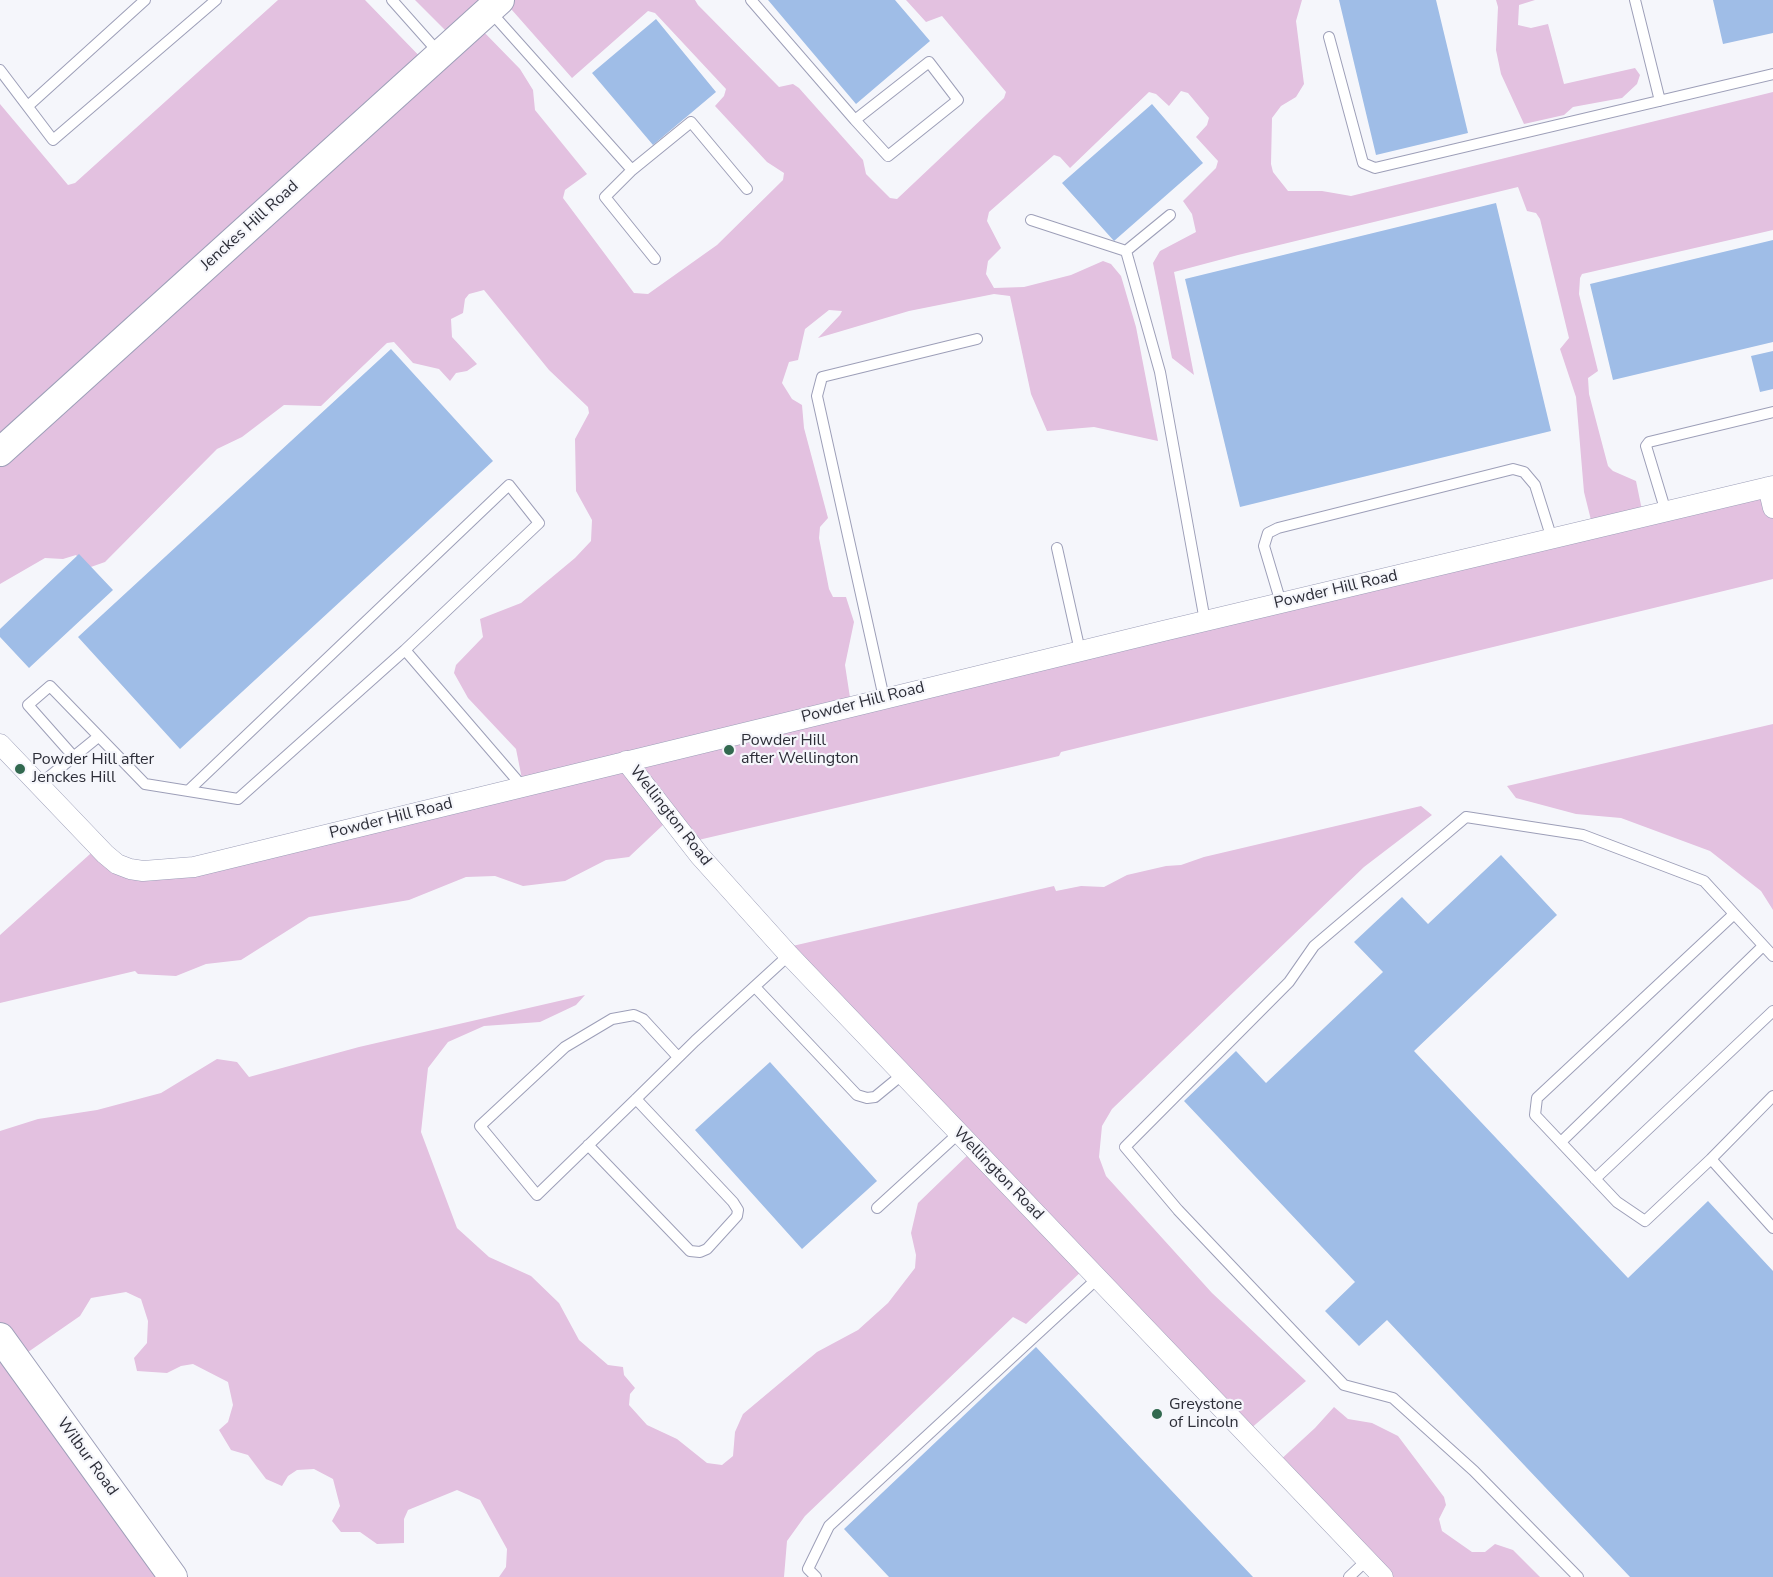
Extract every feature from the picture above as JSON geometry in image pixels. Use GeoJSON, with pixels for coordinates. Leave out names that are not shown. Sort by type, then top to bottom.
{"type":"FeatureCollection","features":[{"type":"Feature","properties":{"kind":"main road","name":"Jenckes Hill Road"},"geometry":{"type":"LineString","coordinates":[[0,452],[495,5]]}},
{"type":"Feature","properties":{"kind":"main road","name":"Wilbur Road"},"geometry":{"type":"LineString","coordinates":[[0,1338],[173,1577]]}},
{"type":"Feature","properties":{"kind":"street","name":"Powder Hill Road"},"geometry":{"type":"LineString","coordinates":[[0,744],[117,864],[130,869],[159,872],[194,867],[884,698],[1771,487]]}},
{"type":"Feature","properties":{"kind":"street"},"geometry":{"type":"LineString","coordinates":[[1771,487],[1773,508]]}},
{"type":"Feature","properties":{"kind":"street","name":"Wellington Road"},"geometry":{"type":"LineString","coordinates":[[626,761],[700,856],[789,955],[1383,1577]]}},
{"type":"Feature","properties":{"kind":"lane"},"geometry":{"type":"LineString","coordinates":[[28,106],[145,0]]}},
{"type":"Feature","properties":{"kind":"lane"},"geometry":{"type":"LineString","coordinates":[[0,70],[54,140],[216,0]]}},
{"type":"Feature","properties":{"kind":"lane"},"geometry":{"type":"LineString","coordinates":[[393,0],[440,54]]}},
{"type":"Feature","properties":{"kind":"lane"},"geometry":{"type":"LineString","coordinates":[[751,0],[855,120],[888,156],[958,100],[929,62],[855,120]]}},
{"type":"Feature","properties":{"kind":"lane"},"geometry":{"type":"LineString","coordinates":[[1635,0],[1660,101]]}},
{"type":"Feature","properties":{"kind":"lane"},"geometry":{"type":"LineString","coordinates":[[495,5],[632,170]]}},
{"type":"Feature","properties":{"kind":"lane"},"geometry":{"type":"LineString","coordinates":[[1329,37],[1363,163],[1375,168],[1773,74]]}},
{"type":"Feature","properties":{"kind":"lane"},"geometry":{"type":"LineString","coordinates":[[655,259],[605,197],[632,170],[691,122],[747,189]]}},
{"type":"Feature","properties":{"kind":"lane"},"geometry":{"type":"LineString","coordinates":[[1126,251],[1170,214]]}},
{"type":"Feature","properties":{"kind":"lane"},"geometry":{"type":"LineString","coordinates":[[1031,220],[1126,251]]}},
{"type":"Feature","properties":{"kind":"lane"},"geometry":{"type":"LineString","coordinates":[[1126,251],[1160,372],[1205,621]]}},
{"type":"Feature","properties":{"kind":"lane"},"geometry":{"type":"LineString","coordinates":[[884,698],[817,396],[822,377],[977,339]]}},
{"type":"Feature","properties":{"kind":"lane"},"geometry":{"type":"LineString","coordinates":[[1666,512],[1646,446],[1649,442],[1773,412]]}},
{"type":"Feature","properties":{"kind":"lane"},"geometry":{"type":"LineString","coordinates":[[1281,603],[1264,546],[1268,533],[1278,528],[1513,469],[1524,472],[1535,486],[1552,538]]}},
{"type":"Feature","properties":{"kind":"lane"},"geometry":{"type":"LineString","coordinates":[[74,756],[28,705],[50,686],[145,784],[238,799],[405,650],[539,523],[508,484],[189,790]]}},
{"type":"Feature","properties":{"kind":"lane"},"geometry":{"type":"LineString","coordinates":[[1057,548],[1080,651]]}},
{"type":"Feature","properties":{"kind":"lane"},"geometry":{"type":"LineString","coordinates":[[405,650],[522,786]]}},
{"type":"Feature","properties":{"kind":"lane"},"geometry":{"type":"LineString","coordinates":[[39,785],[98,737]]}},
{"type":"Feature","properties":{"kind":"lane"},"geometry":{"type":"LineString","coordinates":[[1578,1577],[1474,1471],[1394,1398],[1344,1385],[1178,1210],[1125,1147],[1289,982],[1314,946],[1466,817],[1583,835],[1704,881],[1773,956]]}},
{"type":"Feature","properties":{"kind":"lane"},"geometry":{"type":"LineString","coordinates":[[1733,915],[1537,1098],[1535,1115],[1617,1202],[1645,1221],[1773,1096]]}},
{"type":"Feature","properties":{"kind":"lane"},"geometry":{"type":"LineString","coordinates":[[1561,1142],[1763,945]]}},
{"type":"Feature","properties":{"kind":"lane"},"geometry":{"type":"LineString","coordinates":[[678,1057],[643,1019],[634,1015],[612,1019],[565,1047],[480,1126],[537,1195],[678,1057],[789,955]]}},
{"type":"Feature","properties":{"kind":"lane"},"geometry":{"type":"LineString","coordinates":[[755,987],[857,1095],[875,1098],[903,1074]]}},
{"type":"Feature","properties":{"kind":"lane"},"geometry":{"type":"LineString","coordinates":[[1595,1179],[1773,1011]]}},
{"type":"Feature","properties":{"kind":"lane"},"geometry":{"type":"LineString","coordinates":[[588,1145],[690,1251],[700,1252],[707,1249],[737,1216],[738,1210],[636,1099]]}},
{"type":"Feature","properties":{"kind":"lane"},"geometry":{"type":"LineString","coordinates":[[877,1208],[959,1133]]}},
{"type":"Feature","properties":{"kind":"lane"},"geometry":{"type":"LineString","coordinates":[[1711,1159],[1773,1228]]}},
{"type":"Feature","properties":{"kind":"lane"},"geometry":{"type":"LineString","coordinates":[[816,1577],[808,1569],[829,1526],[1098,1278]]}},
{"type":"Feature","properties":{"kind":"lane"},"geometry":{"type":"LineString","coordinates":[[1349,1577],[1366,1560]]}},
{"type":"Feature","properties":{"kind":"shaded area"},"geometry":{"type":"Polygon","coordinates":[[[278,0],[365,0],[430,67],[456,41],[415,0],[695,0],[779,87],[793,84],[799,88],[863,160],[866,174],[890,198],[897,199],[1004,98],[1006,92],[942,16],[926,22],[906,0],[1302,0],[1296,21],[1304,84],[1296,97],[1281,106],[1272,118],[1271,164],[1273,172],[1288,191],[1322,191],[1351,196],[1773,92],[1773,230],[1582,274],[1579,294],[1598,371],[1588,378],[1589,394],[1608,466],[1613,471],[1636,481],[1643,515],[1773,486],[1773,579],[1061,752],[1059,756],[694,841],[664,824],[629,857],[606,860],[565,881],[523,886],[495,876],[466,877],[409,900],[309,917],[241,960],[206,964],[176,976],[138,974],[135,971],[0,1003],[0,935],[99,846],[137,870],[523,784],[516,749],[468,698],[454,673],[456,665],[483,637],[480,619],[521,603],[575,558],[591,541],[592,520],[576,491],[575,439],[589,413],[588,407],[549,370],[484,290],[469,294],[465,299],[463,313],[451,319],[452,337],[477,364],[467,371],[456,373],[450,381],[439,369],[413,363],[394,342],[387,343],[321,406],[284,405],[242,437],[217,449],[105,562],[88,568],[76,555],[63,559],[45,558],[0,584],[0,104],[68,185],[75,183],[278,0]],[[504,1],[479,27],[520,69],[533,90],[535,110],[587,174],[565,190],[563,198],[634,293],[648,294],[717,245],[783,180],[784,173],[767,162],[715,106],[724,96],[726,89],[655,13],[648,11],[572,78],[504,1]],[[1181,91],[1169,106],[1156,94],[1149,92],[1070,168],[1060,157],[1054,155],[989,212],[987,221],[1001,248],[988,261],[986,274],[994,288],[1024,287],[1071,275],[1103,261],[1111,264],[1121,276],[1136,327],[1158,441],[1094,427],[1047,431],[1031,394],[1010,296],[994,294],[909,311],[818,338],[842,311],[829,310],[805,329],[798,360],[789,362],[782,383],[792,399],[802,405],[804,428],[828,518],[820,527],[819,538],[829,589],[833,597],[846,597],[854,622],[845,665],[851,704],[1593,528],[1584,492],[1576,397],[1560,349],[1569,338],[1540,219],[1536,213],[1527,211],[1518,187],[1174,272],[1194,375],[1172,358],[1153,263],[1160,251],[1196,232],[1192,214],[1183,201],[1216,168],[1218,161],[1196,137],[1207,125],[1209,118],[1188,93],[1181,91]]]}},
{"type":"Feature","properties":{"kind":"shaded area"},"geometry":{"type":"Polygon","coordinates":[[[1496,0],[1535,0],[1519,5],[1518,25],[1531,28],[1548,24],[1564,84],[1635,68],[1640,75],[1637,84],[1622,98],[1573,107],[1564,115],[1524,124],[1501,74],[1496,50],[1498,7],[1496,0]]]}},
{"type":"Feature","properties":{"kind":"shaded area"},"geometry":{"type":"Polygon","coordinates":[[[1773,724],[1773,910],[1761,891],[1710,851],[1621,818],[1576,814],[1516,798],[1507,786],[1773,724]]]}},
{"type":"Feature","properties":{"kind":"shaded area"},"geometry":{"type":"Polygon","coordinates":[[[1421,806],[1432,815],[1364,867],[1112,1109],[1102,1126],[1099,1157],[1106,1176],[1212,1293],[1306,1381],[1249,1430],[1086,1267],[1026,1324],[1013,1317],[805,1516],[787,1541],[784,1577],[499,1577],[506,1567],[507,1549],[480,1500],[457,1490],[408,1510],[404,1519],[404,1543],[377,1544],[360,1532],[341,1532],[332,1521],[340,1506],[333,1479],[314,1469],[297,1470],[288,1476],[282,1486],[266,1479],[248,1455],[231,1450],[219,1430],[228,1422],[233,1405],[228,1382],[193,1364],[181,1366],[167,1373],[137,1371],[134,1358],[147,1343],[148,1321],[141,1299],[126,1292],[91,1298],[80,1316],[18,1359],[163,1577],[0,1577],[0,1131],[38,1119],[97,1110],[161,1093],[217,1059],[237,1062],[249,1077],[359,1047],[585,995],[576,1005],[540,1022],[484,1026],[448,1042],[428,1068],[421,1132],[457,1228],[489,1257],[531,1276],[559,1303],[579,1340],[608,1365],[623,1367],[624,1375],[635,1388],[630,1394],[629,1405],[647,1425],[677,1439],[707,1463],[722,1465],[733,1456],[735,1432],[743,1414],[817,1352],[858,1330],[888,1303],[915,1268],[916,1255],[911,1233],[918,1203],[975,1148],[788,947],[1054,886],[1056,891],[1081,886],[1104,887],[1127,875],[1181,865],[1204,857],[1421,806]]]}},
{"type":"Feature","properties":{"kind":"shaded area"},"geometry":{"type":"Polygon","coordinates":[[[1334,1407],[1348,1419],[1372,1423],[1398,1436],[1444,1497],[1446,1505],[1439,1519],[1442,1531],[1472,1552],[1485,1552],[1495,1544],[1513,1550],[1540,1577],[1384,1577],[1278,1462],[1334,1407]]]}},
{"type":"Feature","properties":{"kind":"building"},"geometry":{"type":"Polygon","coordinates":[[[768,0],[895,0],[930,41],[856,104],[768,0]]]}},
{"type":"Feature","properties":{"kind":"building"},"geometry":{"type":"Polygon","coordinates":[[[1339,0],[1436,0],[1468,133],[1376,155],[1339,0]]]}},
{"type":"Feature","properties":{"kind":"building"},"geometry":{"type":"Polygon","coordinates":[[[1713,0],[1773,0],[1773,33],[1723,44],[1713,0]]]}},
{"type":"Feature","properties":{"kind":"building"},"geometry":{"type":"Polygon","coordinates":[[[656,19],[716,92],[653,145],[592,73],[656,19]]]}},
{"type":"Feature","properties":{"kind":"building"},"geometry":{"type":"Polygon","coordinates":[[[1152,104],[1203,163],[1114,241],[1062,183],[1152,104]]]}},
{"type":"Feature","properties":{"kind":"building"},"geometry":{"type":"Polygon","coordinates":[[[1496,203],[1551,431],[1240,507],[1185,279],[1496,203]]]}},
{"type":"Feature","properties":{"kind":"building"},"geometry":{"type":"Polygon","coordinates":[[[1773,240],[1773,342],[1613,380],[1590,284],[1773,240]]]}},
{"type":"Feature","properties":{"kind":"building"},"geometry":{"type":"Polygon","coordinates":[[[391,349],[493,461],[180,749],[78,637],[391,349]]]}},
{"type":"Feature","properties":{"kind":"building"},"geometry":{"type":"Polygon","coordinates":[[[1773,351],[1773,389],[1760,392],[1751,356],[1773,351]]]}},
{"type":"Feature","properties":{"kind":"building"},"geometry":{"type":"Polygon","coordinates":[[[79,554],[113,590],[29,668],[0,637],[0,629],[79,554]]]}},
{"type":"Feature","properties":{"kind":"building"},"geometry":{"type":"Polygon","coordinates":[[[1501,855],[1557,915],[1414,1051],[1628,1278],[1708,1201],[1773,1271],[1773,1577],[1630,1577],[1387,1320],[1359,1346],[1325,1311],[1355,1282],[1184,1101],[1236,1051],[1266,1083],[1383,972],[1354,942],[1402,897],[1428,924],[1501,855]]]}},
{"type":"Feature","properties":{"kind":"building"},"geometry":{"type":"Polygon","coordinates":[[[770,1062],[877,1181],[802,1249],[695,1130],[770,1062]]]}},
{"type":"Feature","properties":{"kind":"building"},"geometry":{"type":"Polygon","coordinates":[[[1036,1347],[1253,1577],[889,1577],[844,1529],[1036,1347]]]}},
{"type":"Feature","properties":{"kind":"place","name":"Powder Hill after Wellington"},"geometry":{"type":"Point","coordinates":[729,750]}},
{"type":"Feature","properties":{"kind":"place","name":"Powder Hill after Jenckes Hill"},"geometry":{"type":"Point","coordinates":[20,769]}},
{"type":"Feature","properties":{"kind":"place","name":"Greystone of Lincoln"},"geometry":{"type":"Point","coordinates":[1157,1414]}}]}
